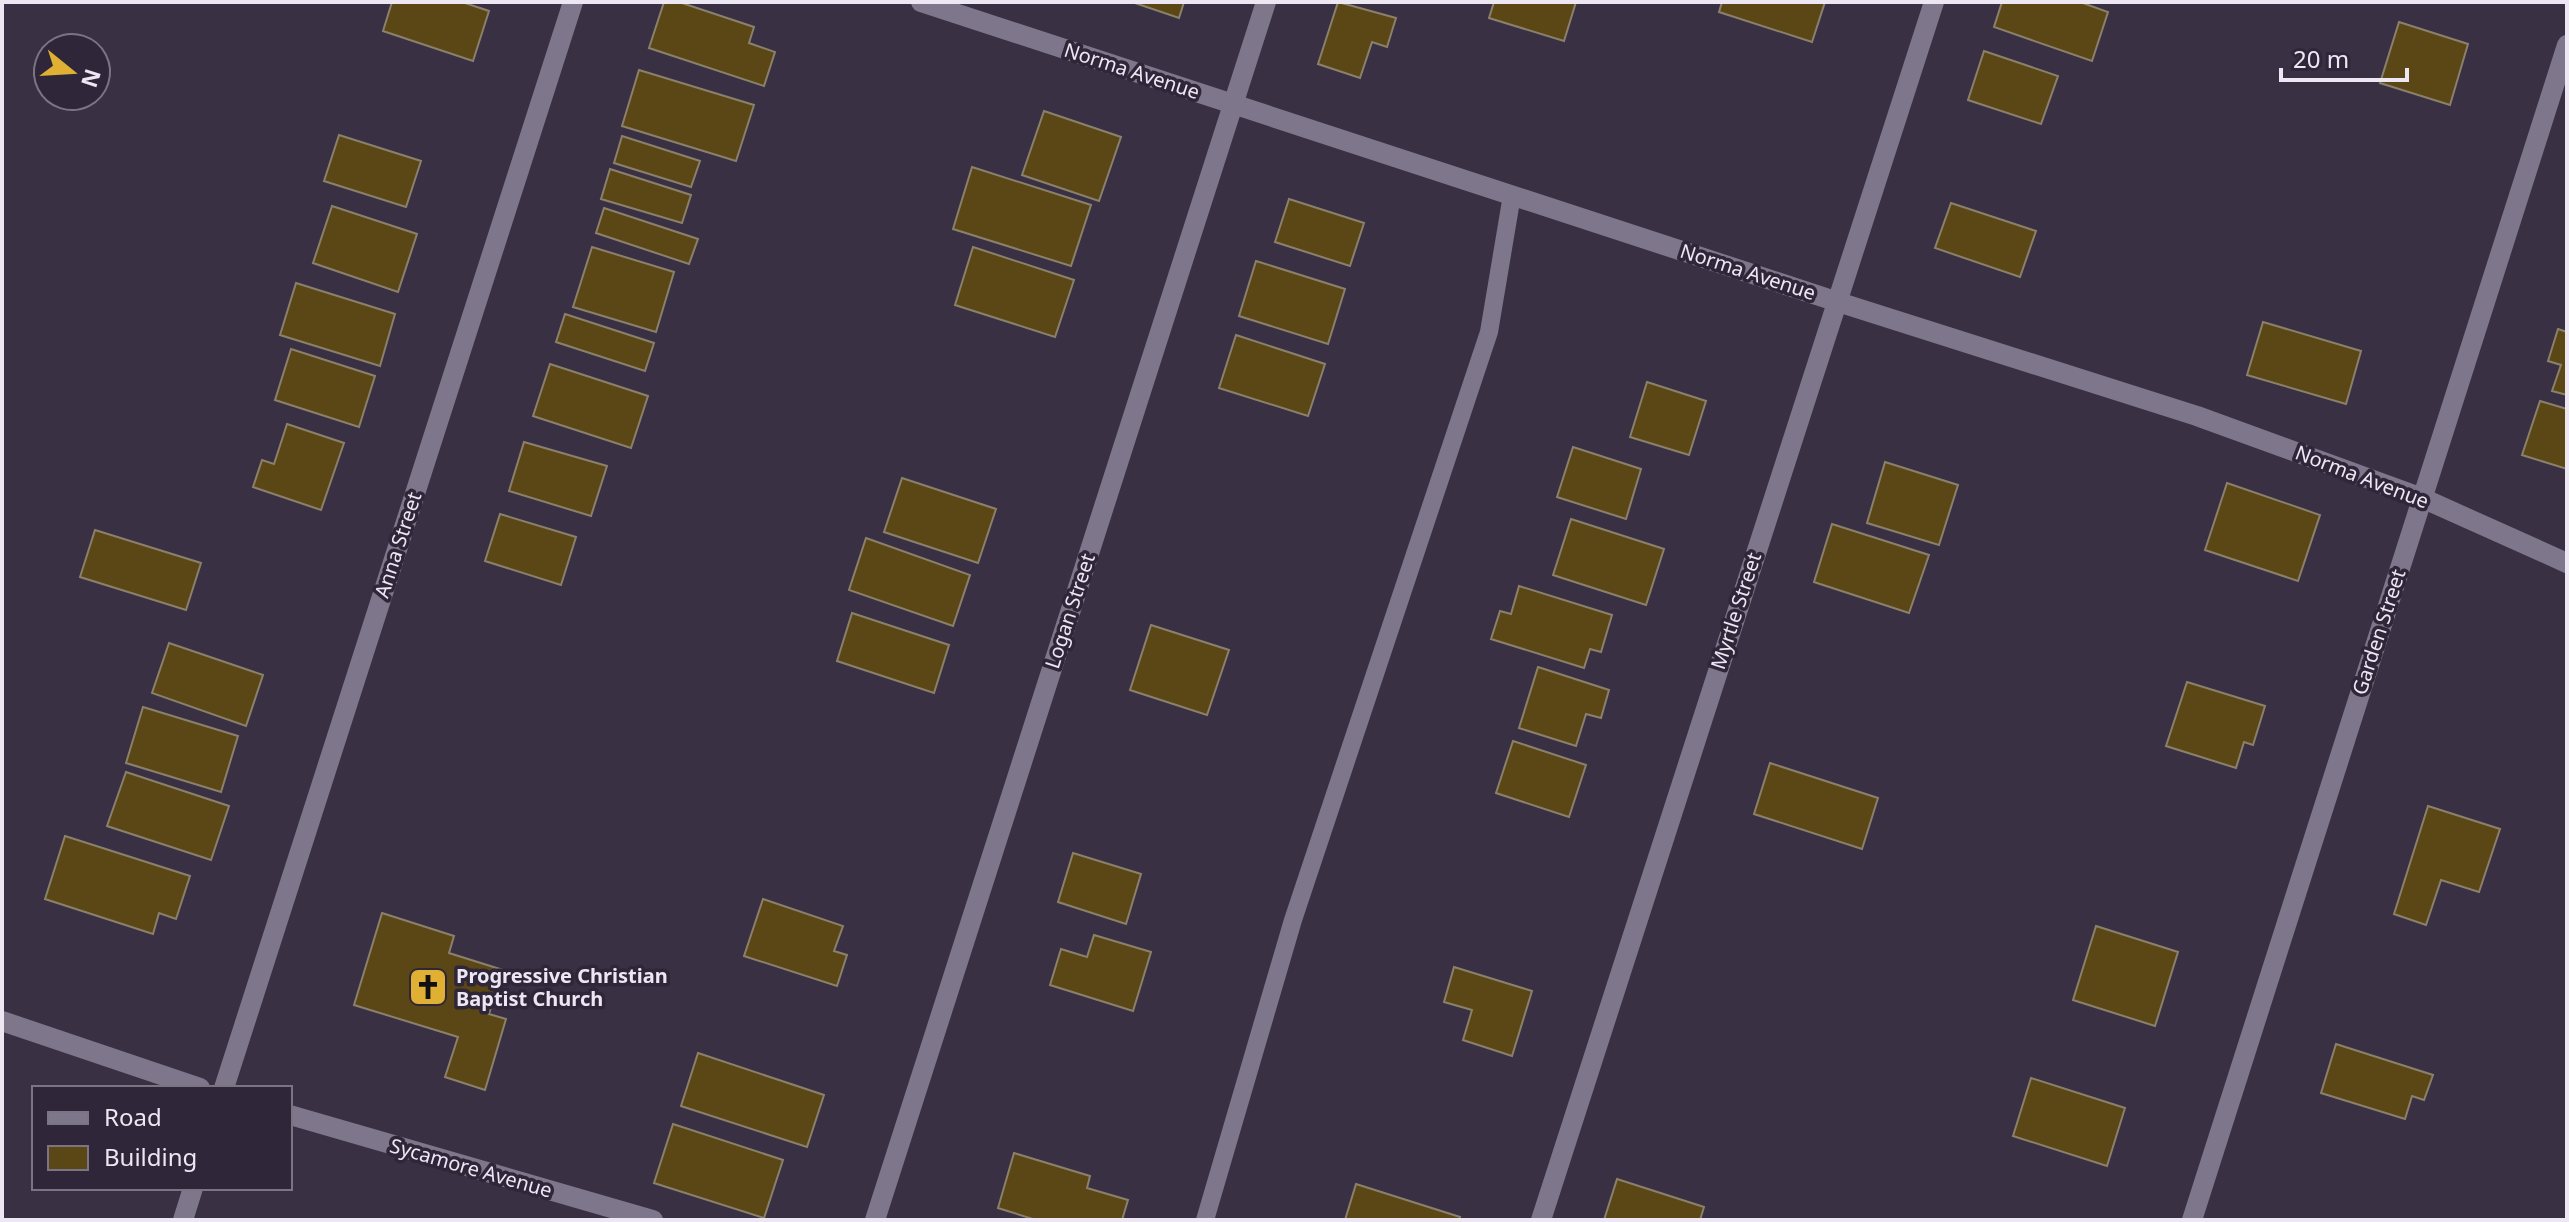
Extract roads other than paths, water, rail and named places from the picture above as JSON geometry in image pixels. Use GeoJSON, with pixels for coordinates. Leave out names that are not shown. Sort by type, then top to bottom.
{"type":"FeatureCollection","features":[{"type":"Feature","properties":{"kind":"street","name":"Anna Street"},"geometry":{"type":"LineString","coordinates":[[225,1086],[573,2]]}},
{"type":"Feature","properties":{"kind":"street","name":"Norma Avenue"},"geometry":{"type":"LineString","coordinates":[[921,2],[2197,416],[2422,498],[2567,563]]}},
{"type":"Feature","properties":{"kind":"street","name":"Logan Street"},"geometry":{"type":"LineString","coordinates":[[875,1220],[1266,2]]}},
{"type":"Feature","properties":{"kind":"street","name":"Myrtle Street"},"geometry":{"type":"LineString","coordinates":[[1541,1220],[1934,2]]}},
{"type":"Feature","properties":{"kind":"street","name":"Garden Street"},"geometry":{"type":"LineString","coordinates":[[2192,1220],[2567,45]]}},
{"type":"Feature","properties":{"kind":"street"},"geometry":{"type":"LineString","coordinates":[[2,1021],[194,1086]]}},
{"type":"Feature","properties":{"kind":"street","name":"Sycamore Avenue"},"geometry":{"type":"LineString","coordinates":[[292,1116],[653,1220]]}},
{"type":"Feature","properties":{"kind":"street"},"geometry":{"type":"LineString","coordinates":[[183,1220],[192,1190]]}},
{"type":"Feature","properties":{"kind":"lane"},"geometry":{"type":"LineString","coordinates":[[1205,1220],[1293,920],[1489,332],[1512,195]]}},
{"type":"Feature","properties":{"kind":"place","name":"Progressive Christian Baptist Church"},"geometry":{"type":"Point","coordinates":[428,987]}}]}
